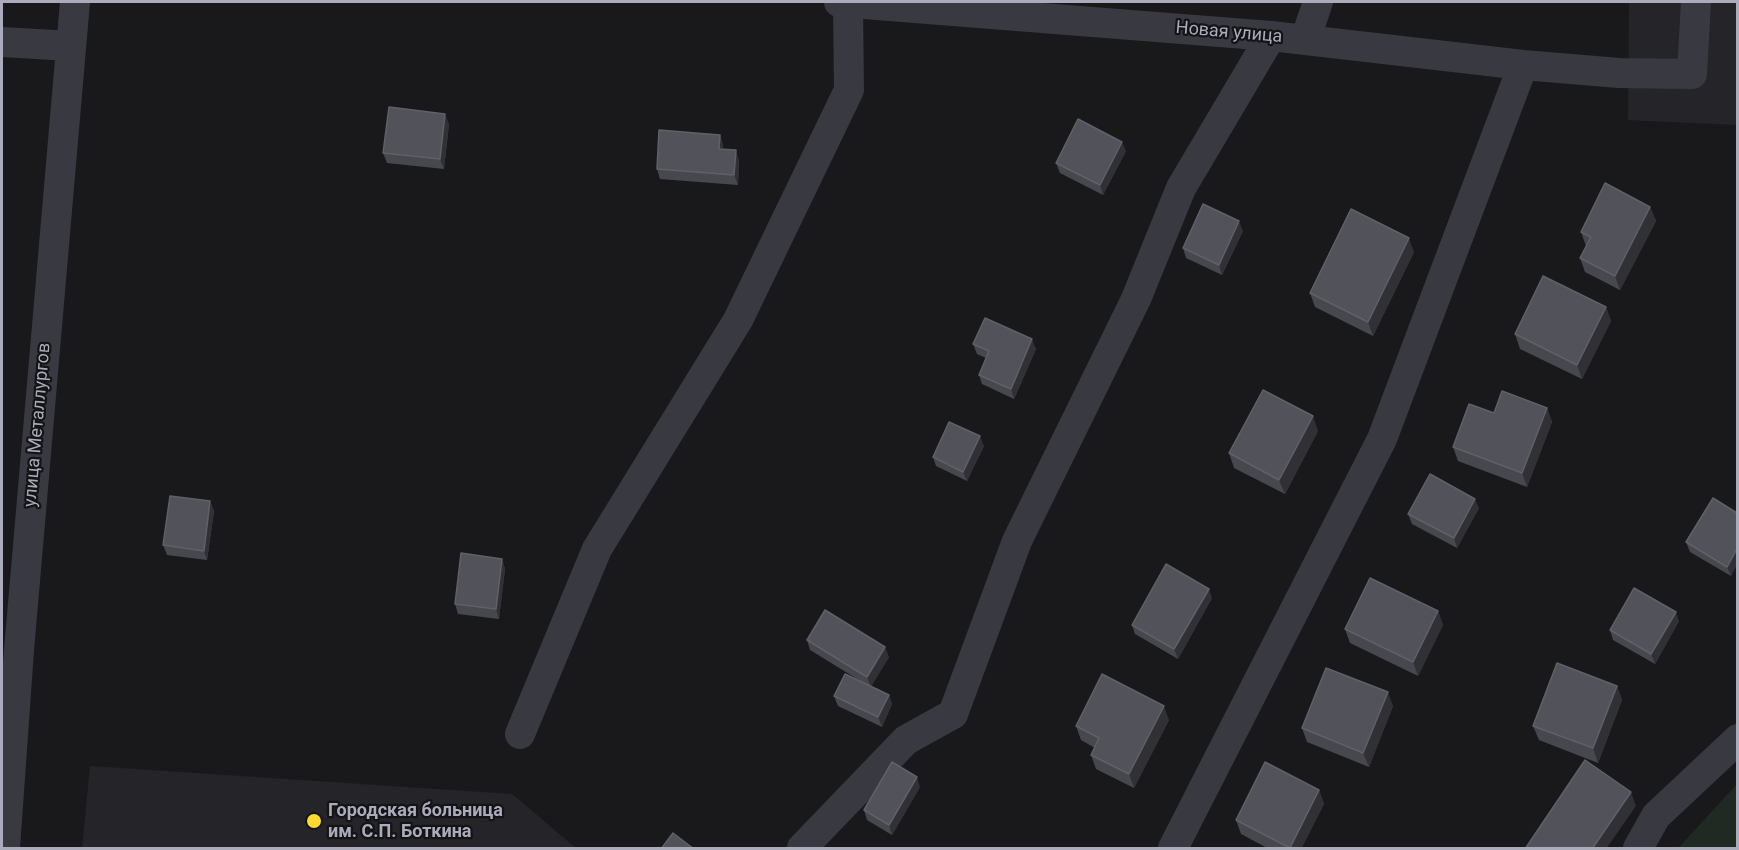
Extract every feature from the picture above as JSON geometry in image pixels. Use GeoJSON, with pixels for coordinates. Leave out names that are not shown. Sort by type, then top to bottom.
{"type":"FeatureCollection","features":[{"type":"Feature","properties":{"kind":"street","name":"улица Металлургов"},"geometry":{"type":"LineString","coordinates":[[5,849],[10,650],[75,2]]}},
{"type":"Feature","properties":{"kind":"street"},"geometry":{"type":"LineString","coordinates":[[520,734],[597,549],[738,320],[849,90],[843,2]]}},
{"type":"Feature","properties":{"kind":"street","name":"Новая улица"},"geometry":{"type":"LineString","coordinates":[[843,2],[1270,36],[1523,65],[1619,73],[1692,74],[1696,2]]}},
{"type":"Feature","properties":{"kind":"street"},"geometry":{"type":"LineString","coordinates":[[1305,40],[1318,2]]}},
{"type":"Feature","properties":{"kind":"street"},"geometry":{"type":"LineString","coordinates":[[802,849],[906,740],[953,714],[1017,542],[1136,299],[1182,188],[1270,36]]}},
{"type":"Feature","properties":{"kind":"street"},"geometry":{"type":"LineString","coordinates":[[2,42],[71,46]]}},
{"type":"Feature","properties":{"kind":"street"},"geometry":{"type":"LineString","coordinates":[[1173,849],[1382,439],[1523,65]]}},
{"type":"Feature","properties":{"kind":"street"},"geometry":{"type":"LineString","coordinates":[[1638,849],[1656,816],[1737,739]]}},
{"type":"Feature","properties":{"kind":"shaded area"},"geometry":{"type":"Polygon","coordinates":[[[1629,2],[1737,2],[1737,125],[1628,120],[1629,2]]]}},
{"type":"Feature","properties":{"kind":"shaded area","name":"Городская больница им. С.П. Боткина"},"geometry":{"type":"Polygon","coordinates":[[[90,766],[512,794],[576,848],[82,848],[90,766]]]}},
{"type":"Feature","properties":{"kind":"shaded area"},"geometry":{"type":"Polygon","coordinates":[[[1737,784],[1737,848],[1678,848],[1680,846],[1737,784]]]}},
{"type":"Feature","properties":{"kind":"building"},"geometry":{"type":"Polygon","coordinates":[[[389,107],[445,114],[440,159],[383,153],[389,107]]]}},
{"type":"Feature","properties":{"kind":"building"},"geometry":{"type":"Polygon","coordinates":[[[1078,119],[1122,142],[1100,185],[1056,163],[1078,119]]]}},
{"type":"Feature","properties":{"kind":"building"},"geometry":{"type":"Polygon","coordinates":[[[659,130],[720,135],[719,149],[736,150],[734,175],[657,169],[659,130]]]}},
{"type":"Feature","properties":{"kind":"building"},"geometry":{"type":"Polygon","coordinates":[[[1605,183],[1650,207],[1615,276],[1580,258],[1591,237],[1581,232],[1605,183]]]}},
{"type":"Feature","properties":{"kind":"building"},"geometry":{"type":"Polygon","coordinates":[[[1203,204],[1239,221],[1219,265],[1183,248],[1203,204]]]}},
{"type":"Feature","properties":{"kind":"building"},"geometry":{"type":"Polygon","coordinates":[[[1351,209],[1409,238],[1368,322],[1310,293],[1351,209]]]}},
{"type":"Feature","properties":{"kind":"building"},"geometry":{"type":"Polygon","coordinates":[[[1543,276],[1606,307],[1577,365],[1515,334],[1543,276]]]}},
{"type":"Feature","properties":{"kind":"building"},"geometry":{"type":"Polygon","coordinates":[[[985,318],[1032,339],[1011,389],[979,375],[989,351],[973,344],[985,318]]]}},
{"type":"Feature","properties":{"kind":"building"},"geometry":{"type":"Polygon","coordinates":[[[1263,390],[1313,416],[1279,480],[1229,453],[1263,390]]]}},
{"type":"Feature","properties":{"kind":"building"},"geometry":{"type":"Polygon","coordinates":[[[1502,391],[1547,408],[1522,473],[1453,447],[1469,404],[1494,413],[1502,391]]]}},
{"type":"Feature","properties":{"kind":"building"},"geometry":{"type":"Polygon","coordinates":[[[949,422],[980,436],[963,472],[933,457],[949,422]]]}},
{"type":"Feature","properties":{"kind":"building"},"geometry":{"type":"Polygon","coordinates":[[[1430,474],[1475,499],[1454,538],[1408,514],[1430,474]]]}},
{"type":"Feature","properties":{"kind":"building"},"geometry":{"type":"Polygon","coordinates":[[[170,496],[210,501],[204,551],[163,545],[170,496]]]}},
{"type":"Feature","properties":{"kind":"building"},"geometry":{"type":"Polygon","coordinates":[[[1713,498],[1737,513],[1737,549],[1727,567],[1686,542],[1713,498]]]}},
{"type":"Feature","properties":{"kind":"building"},"geometry":{"type":"Polygon","coordinates":[[[461,553],[502,559],[496,609],[455,604],[461,553]]]}},
{"type":"Feature","properties":{"kind":"building"},"geometry":{"type":"Polygon","coordinates":[[[1166,564],[1209,589],[1174,649],[1132,625],[1166,564]]]}},
{"type":"Feature","properties":{"kind":"building"},"geometry":{"type":"Polygon","coordinates":[[[1370,578],[1438,611],[1413,662],[1345,629],[1370,578]]]}},
{"type":"Feature","properties":{"kind":"building"},"geometry":{"type":"Polygon","coordinates":[[[1634,588],[1676,612],[1651,654],[1610,630],[1634,588]]]}},
{"type":"Feature","properties":{"kind":"building"},"geometry":{"type":"Polygon","coordinates":[[[825,610],[885,647],[867,677],[807,640],[825,610]]]}},
{"type":"Feature","properties":{"kind":"building"},"geometry":{"type":"Polygon","coordinates":[[[1557,663],[1617,686],[1593,748],[1533,726],[1557,663]]]}},
{"type":"Feature","properties":{"kind":"building"},"geometry":{"type":"Polygon","coordinates":[[[1326,668],[1388,692],[1363,753],[1302,728],[1326,668]]]}},
{"type":"Feature","properties":{"kind":"building"},"geometry":{"type":"Polygon","coordinates":[[[845,674],[889,695],[878,717],[834,696],[845,674]]]}},
{"type":"Feature","properties":{"kind":"building"},"geometry":{"type":"Polygon","coordinates":[[[1102,674],[1164,706],[1129,774],[1091,755],[1099,738],[1076,726],[1102,674]]]}},
{"type":"Feature","properties":{"kind":"building"},"geometry":{"type":"Polygon","coordinates":[[[1585,760],[1631,792],[1592,849],[1525,849],[1585,760]]]}},
{"type":"Feature","properties":{"kind":"building"},"geometry":{"type":"Polygon","coordinates":[[[892,762],[917,777],[889,825],[864,810],[892,762]]]}},
{"type":"Feature","properties":{"kind":"building"},"geometry":{"type":"Polygon","coordinates":[[[1265,762],[1319,790],[1290,848],[1236,820],[1265,762]]]}},
{"type":"Feature","properties":{"kind":"building"},"geometry":{"type":"Polygon","coordinates":[[[673,833],[694,849],[661,849],[673,833]]]}},
{"type":"Feature","properties":{"kind":"place","name":"Городская больница им. С.П. Боткина"},"geometry":{"type":"Point","coordinates":[314,821]}}]}
